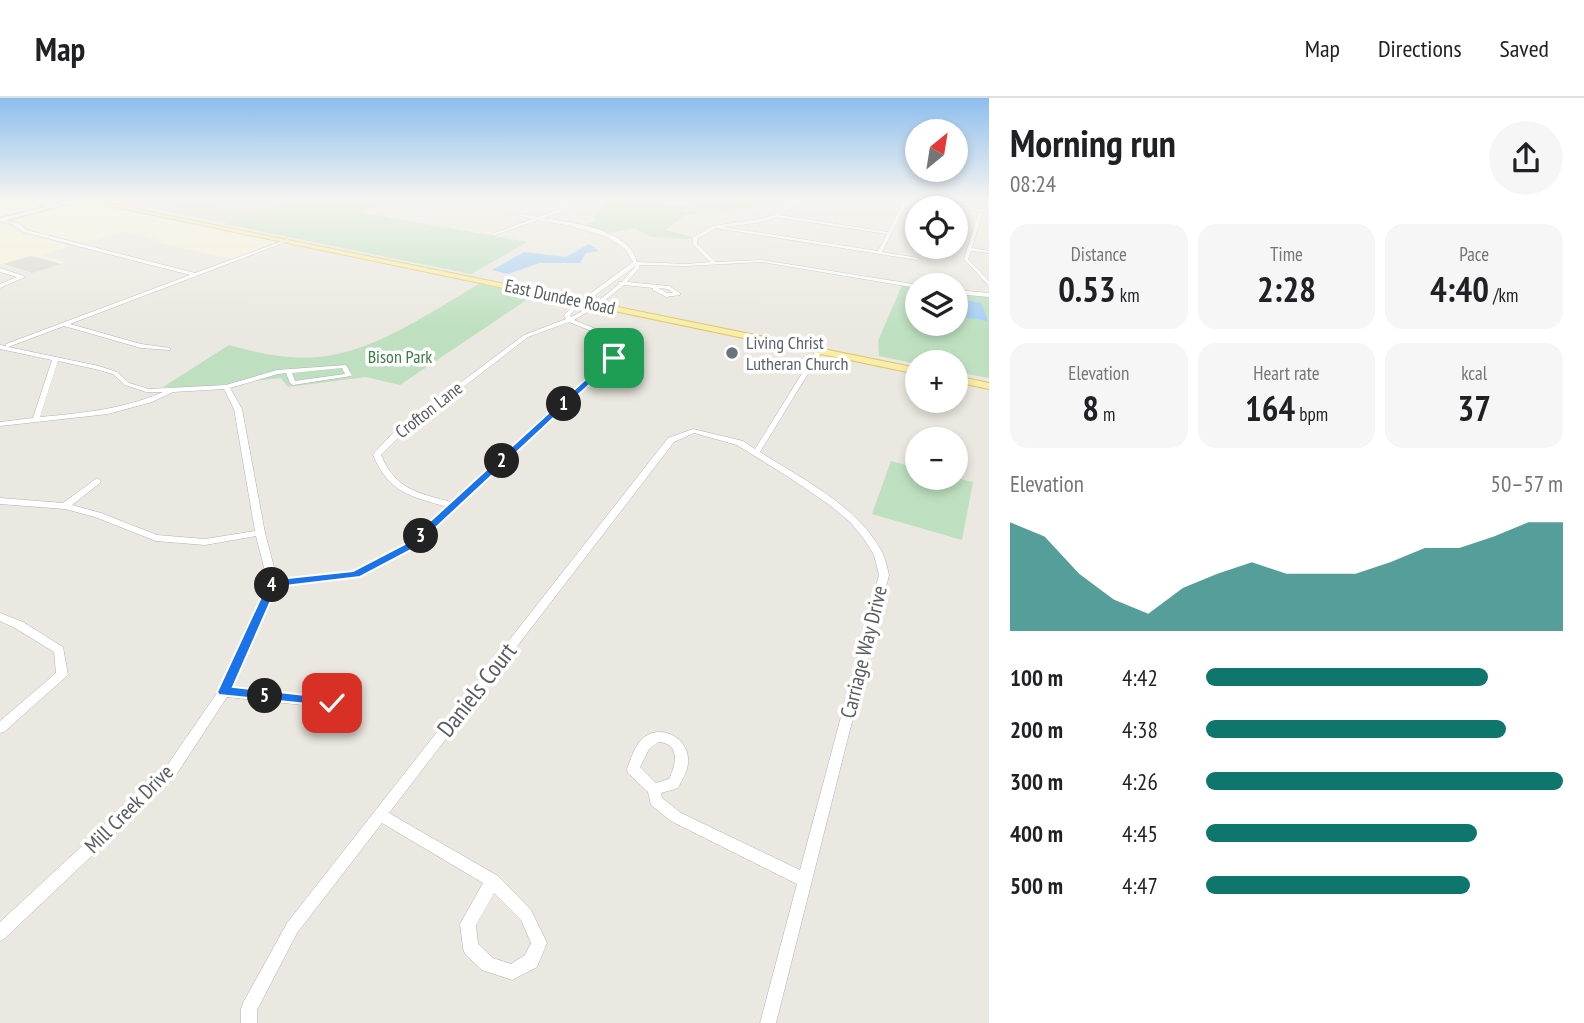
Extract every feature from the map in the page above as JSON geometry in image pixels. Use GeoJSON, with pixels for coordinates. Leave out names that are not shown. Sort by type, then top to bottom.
{"type":"FeatureCollection","features":[{"type":"Feature","properties":{"kind":"main road","name":"East Dundee Road"},"geometry":{"type":"LineString","coordinates":[[300,243],[905,369]]}},
{"type":"Feature","properties":{"kind":"main road"},"geometry":{"type":"LineString","coordinates":[[968,382],[989,386]]}},
{"type":"Feature","properties":{"kind":"street"},"geometry":{"type":"LineString","coordinates":[[73,243],[194,274]]}},
{"type":"Feature","properties":{"kind":"street"},"geometry":{"type":"LineString","coordinates":[[2,347],[283,243]]}},
{"type":"Feature","properties":{"kind":"street"},"geometry":{"type":"LineString","coordinates":[[618,243],[631,252],[638,267],[624,284]]}},
{"type":"Feature","properties":{"kind":"street"},"geometry":{"type":"LineString","coordinates":[[697,243],[714,264]]}},
{"type":"Feature","properties":{"kind":"street"},"geometry":{"type":"LineString","coordinates":[[817,243],[905,257]]}},
{"type":"Feature","properties":{"kind":"street"},"geometry":{"type":"LineString","coordinates":[[879,253],[883,243]]}},
{"type":"Feature","properties":{"kind":"street"},"geometry":{"type":"LineString","coordinates":[[971,243],[967,263],[988,281]]}},
{"type":"Feature","properties":{"kind":"street"},"geometry":{"type":"LineString","coordinates":[[969,249],[989,251]]}},
{"type":"Feature","properties":{"kind":"street"},"geometry":{"type":"LineString","coordinates":[[226,387],[238,410],[246,439],[260,533],[273,583],[355,575],[409,546],[614,358],[621,341],[569,320],[567,315],[635,263],[714,264],[762,261],[905,284]]}},
{"type":"Feature","properties":{"kind":"street"},"geometry":{"type":"LineString","coordinates":[[0,270],[22,277],[0,286]]}},
{"type":"Feature","properties":{"kind":"street"},"geometry":{"type":"LineString","coordinates":[[613,281],[655,289]]}},
{"type":"Feature","properties":{"kind":"street","name":"Crofton Lane"},"geometry":{"type":"LineString","coordinates":[[454,506],[405,491],[383,475],[377,455],[396,435],[526,336],[569,320],[624,284]]}},
{"type":"Feature","properties":{"kind":"street"},"geometry":{"type":"LineString","coordinates":[[968,293],[989,295]]}},
{"type":"Feature","properties":{"kind":"street"},"geometry":{"type":"LineString","coordinates":[[64,324],[141,346],[168,349]]}},
{"type":"Feature","properties":{"kind":"street"},"geometry":{"type":"LineString","coordinates":[[2,347],[97,367],[115,373],[127,384],[148,391],[226,387],[262,375],[344,366],[349,375],[293,383],[289,373]]}},
{"type":"Feature","properties":{"kind":"street"},"geometry":{"type":"LineString","coordinates":[[756,453],[819,351]]}},
{"type":"Feature","properties":{"kind":"street"},"geometry":{"type":"LineString","coordinates":[[36,418],[55,359]]}},
{"type":"Feature","properties":{"kind":"street"},"geometry":{"type":"LineString","coordinates":[[0,424],[36,418],[67,419],[144,405],[172,391]]}},
{"type":"Feature","properties":{"kind":"street","name":"Daniels Court"},"geometry":{"type":"LineString","coordinates":[[249,1023],[249,1009],[292,928],[671,440],[693,431],[740,443],[756,453]]}},
{"type":"Feature","properties":{"kind":"street","name":"Carriage Way Drive"},"geometry":{"type":"LineString","coordinates":[[756,453],[854,520],[883,558],[884,575],[768,1023]]}},
{"type":"Feature","properties":{"kind":"street"},"geometry":{"type":"LineString","coordinates":[[65,506],[97,481]]}},
{"type":"Feature","properties":{"kind":"street"},"geometry":{"type":"LineString","coordinates":[[0,501],[65,506],[98,514],[156,538],[205,542],[260,533]]}},
{"type":"Feature","properties":{"kind":"street","name":"Mill Creek Drive"},"geometry":{"type":"LineString","coordinates":[[0,933],[169,774],[224,692],[273,583]]}},
{"type":"Feature","properties":{"kind":"street"},"geometry":{"type":"LineString","coordinates":[[0,617],[19,625],[59,650],[62,675],[0,728]]}},
{"type":"Feature","properties":{"kind":"street"},"geometry":{"type":"LineString","coordinates":[[224,692],[332,703]]}},
{"type":"Feature","properties":{"kind":"street"},"geometry":{"type":"LineString","coordinates":[[654,789],[656,801],[676,817],[805,880]]}},
{"type":"Feature","properties":{"kind":"street"},"geometry":{"type":"LineString","coordinates":[[380,815],[493,881],[526,915],[539,943],[531,961],[512,972],[488,964],[471,948],[468,924],[493,881]]}},
{"type":"Feature","properties":{"kind":"shaded area"},"geometry":{"type":"Polygon","coordinates":[[[0,243],[60,243],[70,246],[42,255],[65,262],[30,273],[0,264],[0,243]]]}},
{"type":"Feature","properties":{"kind":"shaded area"},"geometry":{"type":"Polygon","coordinates":[[[159,243],[273,243],[233,259],[159,243]]]}},
{"type":"Feature","properties":{"kind":"shaded area"},"geometry":{"type":"Polygon","coordinates":[[[321,243],[525,243],[471,274],[321,243]]]}},
{"type":"Feature","properties":{"kind":"shaded area"},"geometry":{"type":"Polygon","coordinates":[[[31,256],[61,264],[32,273],[3,264],[31,256]]]}},
{"type":"Feature","properties":{"kind":"green space"},"geometry":{"type":"Polygon","coordinates":[[[319,243],[525,243],[471,274],[319,243]]]}},
{"type":"Feature","properties":{"kind":"green space","name":"Bison Park"},"geometry":{"type":"Polygon","coordinates":[[[479,284],[534,295],[400,385],[366,377],[288,387],[281,378],[193,388],[163,387],[229,345],[296,358],[319,357],[362,347],[402,329],[479,284]]]}},
{"type":"Feature","properties":{"kind":"green space"},"geometry":{"type":"Polygon","coordinates":[[[902,285],[905,286],[905,336],[968,336],[968,295],[989,297],[989,378],[968,374],[968,350],[905,350],[905,361],[879,356],[878,341],[902,285]]]}},
{"type":"Feature","properties":{"kind":"green space"},"geometry":{"type":"Polygon","coordinates":[[[891,461],[905,465],[905,490],[968,490],[968,481],[973,482],[962,540],[872,514],[891,461]]]}},
{"type":"Feature","properties":{"kind":"water"},"geometry":{"type":"Polygon","coordinates":[[[589,244],[599,251],[586,253],[580,263],[539,263],[508,274],[492,270],[524,252],[566,257],[589,244]]]}},
{"type":"Feature","properties":{"kind":"water"},"geometry":{"type":"Polygon","coordinates":[[[968,300],[981,303],[988,321],[968,318],[968,300]]]}},
{"type":"Feature","properties":{"kind":"place","name":"Living Christ Lutheran Church"},"geometry":{"type":"Point","coordinates":[732,353]}},
{"type":"Feature","properties":{"kind":"route"},"geometry":{"type":"LineString","coordinates":[[332,703],[224,692],[273,583],[355,575],[409,546],[614,358]]}}]}
